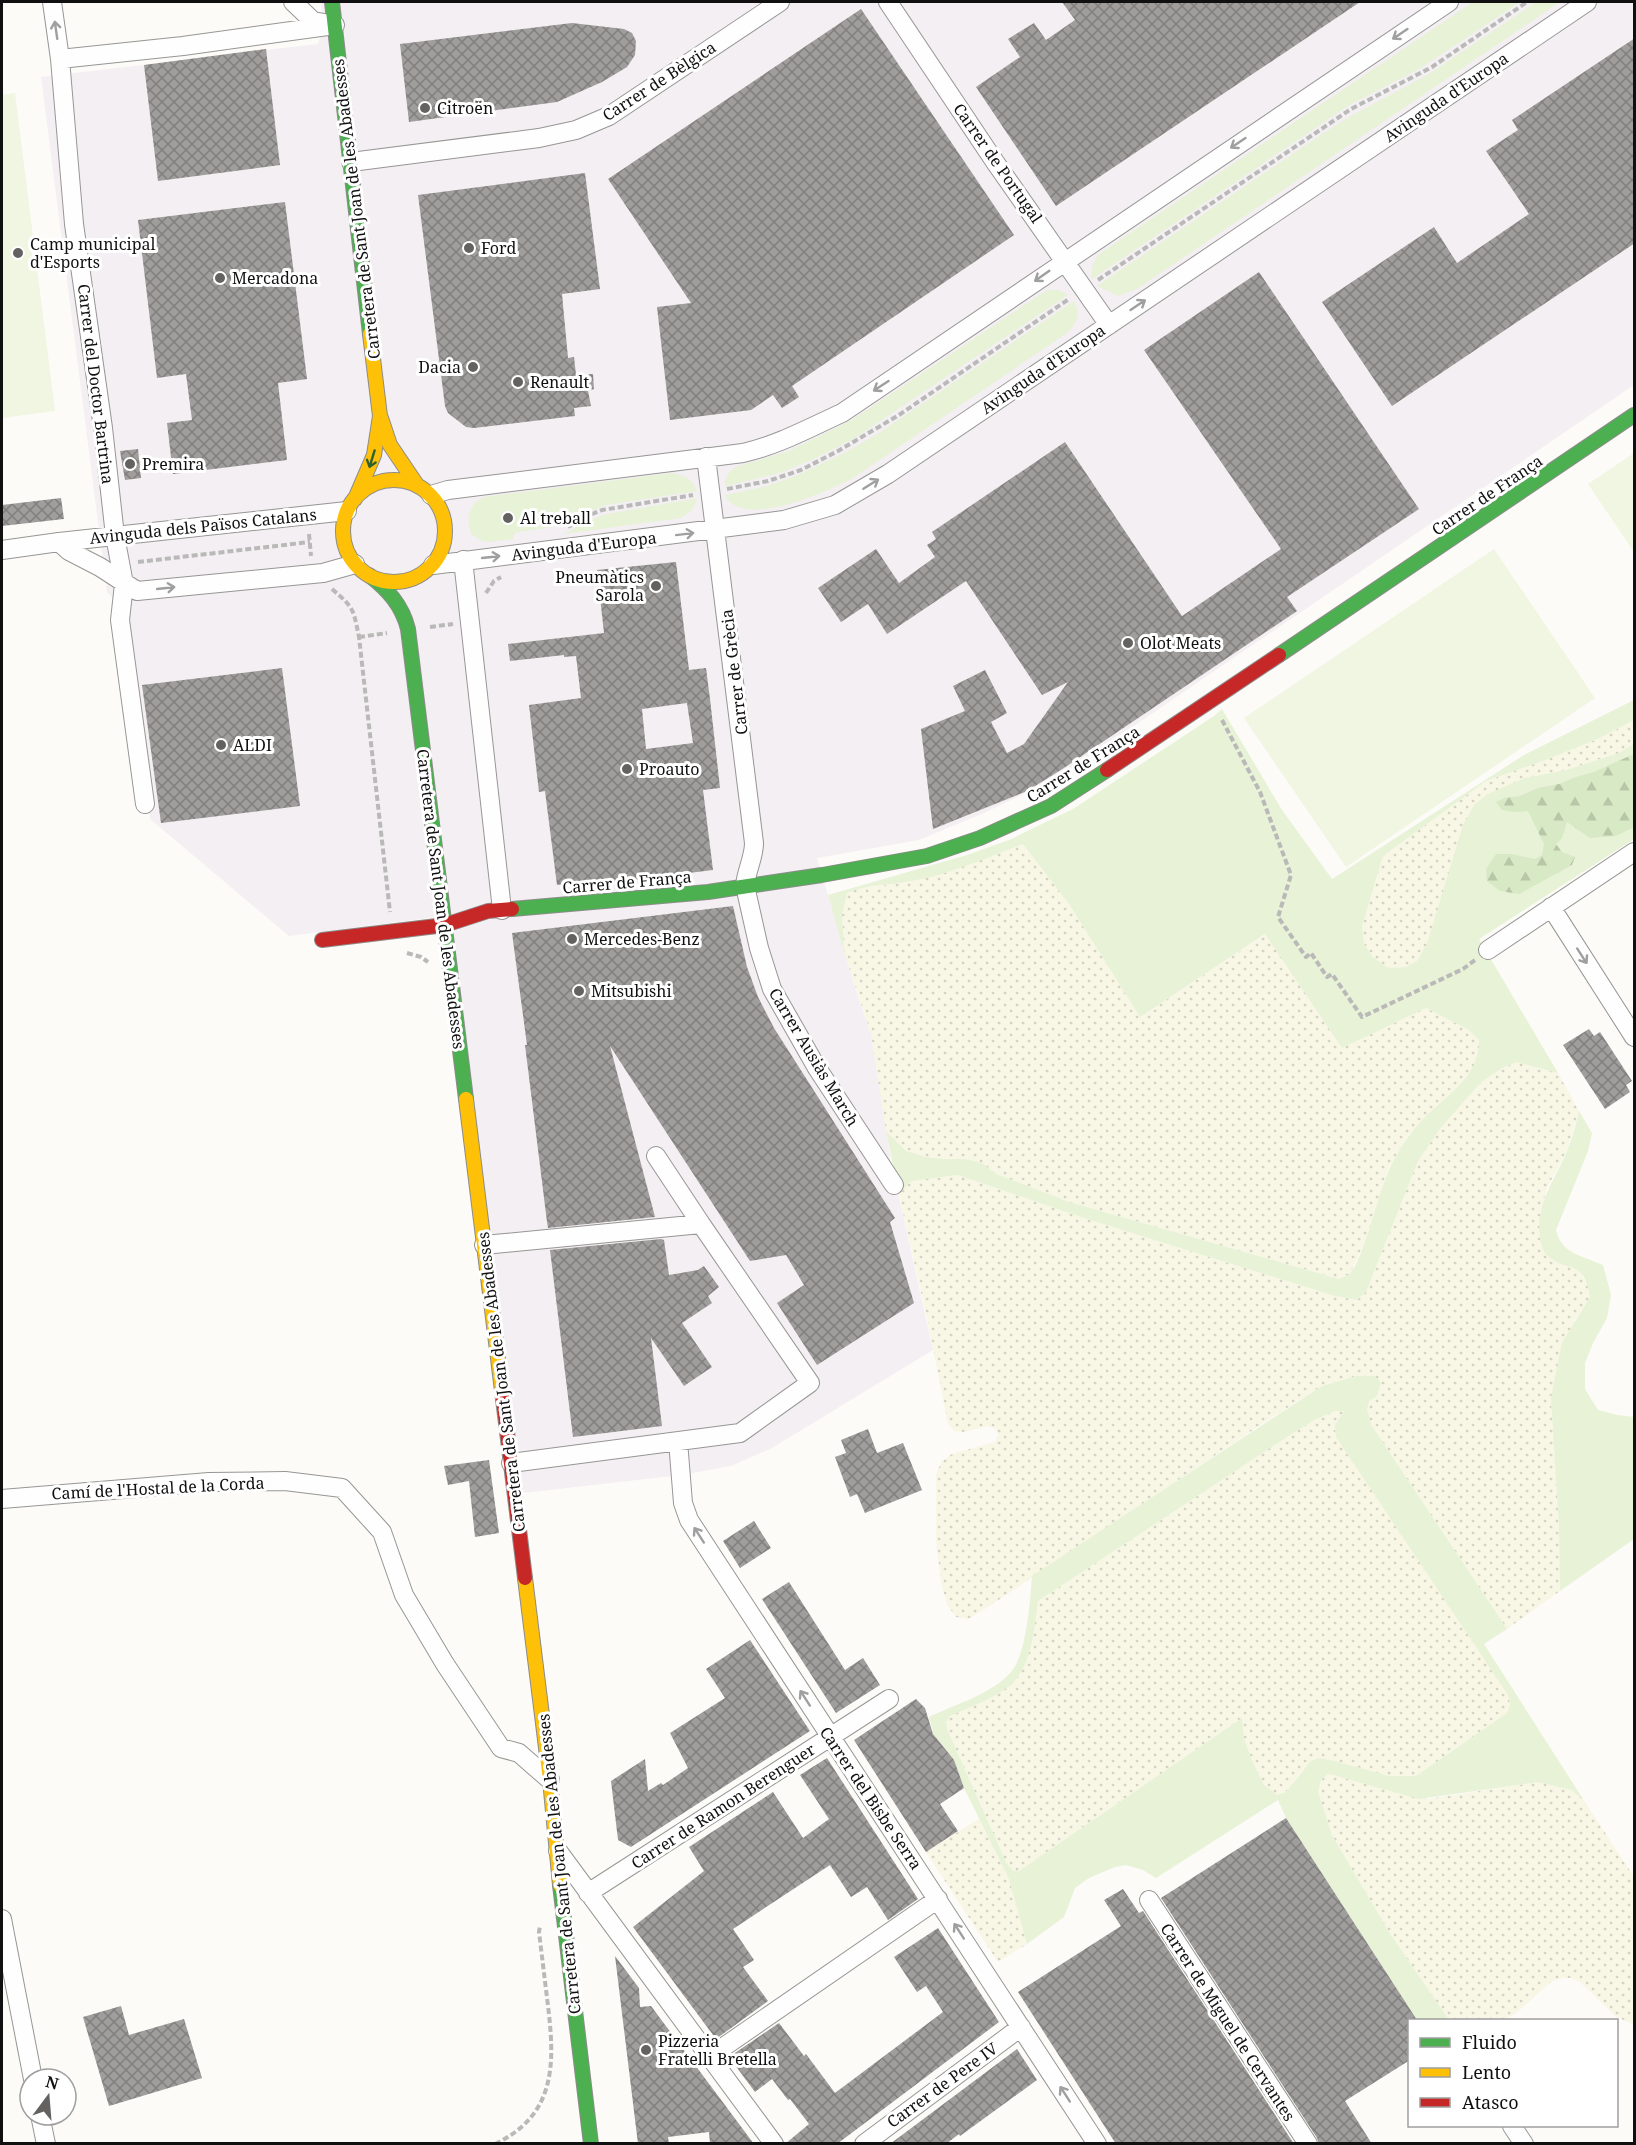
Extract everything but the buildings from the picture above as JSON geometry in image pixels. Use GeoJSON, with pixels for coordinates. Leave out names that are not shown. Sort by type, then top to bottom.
{"type":"FeatureCollection","features":[{"type":"Feature","properties":{"kind":"main road","name":"Carretera de Sant Joan de les Abadesses"},"geometry":{"type":"LineString","coordinates":[[332,2],[380,416],[390,445],[424,490]]}},
{"type":"Feature","properties":{"kind":"main road","name":"Carrer de França"},"geometry":{"type":"LineString","coordinates":[[321,940],[459,922],[479,913],[502,910],[708,892],[822,875],[927,856],[980,838],[1051,806],[1635,415]]}},
{"type":"Feature","properties":{"kind":"main road","name":"Carretera de Sant Joan de les Abadesses"},"geometry":{"type":"LineString","coordinates":[[351,505],[374,455],[380,416]]}},
{"type":"Feature","properties":{"kind":"main road"},"geometry":{"type":"LineString","coordinates":[[390,480],[404,481],[424,490],[444,517],[446,530],[441,554],[429,569],[402,582],[391,582],[362,570],[349,555],[343,533],[351,505],[370,487],[390,480]]}},
{"type":"Feature","properties":{"kind":"main road","name":"Carretera de Sant Joan de les Abadesses"},"geometry":{"type":"LineString","coordinates":[[407,625],[413,597],[429,569]]}},
{"type":"Feature","properties":{"kind":"main road","name":"Carretera de Sant Joan de les Abadesses"},"geometry":{"type":"LineString","coordinates":[[362,570],[393,596],[407,625],[550,1780],[562,1907],[591,2144]]}},
{"type":"Feature","properties":{"kind":"street","name":"Carrer del Doctor Bartrina"},"geometry":{"type":"LineString","coordinates":[[52,2],[60,58],[74,224],[103,428],[115,536],[124,584],[120,620],[145,804]]}},
{"type":"Feature","properties":{"kind":"street"},"geometry":{"type":"LineString","coordinates":[[293,2],[313,21],[335,25]]}},
{"type":"Feature","properties":{"kind":"street","name":"Carrer de Bèlgica"},"geometry":{"type":"LineString","coordinates":[[351,162],[539,138],[576,130],[609,116],[780,2]]}},
{"type":"Feature","properties":{"kind":"street","name":"Carrer de Portugal"},"geometry":{"type":"LineString","coordinates":[[888,2],[1108,325]]}},
{"type":"Feature","properties":{"kind":"street"},"geometry":{"type":"LineString","coordinates":[[424,490],[448,490],[706,458],[767,447],[842,413],[1449,2]]}},
{"type":"Feature","properties":{"kind":"street","name":"Avinguda d'Europa"},"geometry":{"type":"LineString","coordinates":[[429,569],[463,560],[784,520],[835,505],[888,474],[1587,2]]}},
{"type":"Feature","properties":{"kind":"street"},"geometry":{"type":"LineString","coordinates":[[60,58],[183,46],[335,25]]}},
{"type":"Feature","properties":{"kind":"street","name":"Carrer de Grècia"},"geometry":{"type":"LineString","coordinates":[[706,458],[754,843],[745,886]]}},
{"type":"Feature","properties":{"kind":"street","name":"Avinguda dels Països Catalans"},"geometry":{"type":"LineString","coordinates":[[2,550],[306,515],[351,505]]}},
{"type":"Feature","properties":{"kind":"street","name":"Avinguda dels Països Catalans"},"geometry":{"type":"LineString","coordinates":[[59,542],[69,551],[100,567],[137,591],[362,570]]}},
{"type":"Feature","properties":{"kind":"street"},"geometry":{"type":"LineString","coordinates":[[463,560],[502,910]]}},
{"type":"Feature","properties":{"kind":"street"},"geometry":{"type":"LineString","coordinates":[[1488,950],[1635,852]]}},
{"type":"Feature","properties":{"kind":"street","name":"Carrer Ausiàs March"},"geometry":{"type":"LineString","coordinates":[[745,886],[759,948],[772,989],[817,1068],[894,1185]]}},
{"type":"Feature","properties":{"kind":"street"},"geometry":{"type":"LineString","coordinates":[[1551,907],[1635,1037]]}},
{"type":"Feature","properties":{"kind":"street"},"geometry":{"type":"LineString","coordinates":[[511,1463],[740,1433],[810,1383],[656,1156]]}},
{"type":"Feature","properties":{"kind":"street"},"geometry":{"type":"LineString","coordinates":[[484,1245],[701,1224]]}},
{"type":"Feature","properties":{"kind":"street","name":"Carrer del Bisbe Serra"},"geometry":{"type":"LineString","coordinates":[[678,1441],[683,1503],[689,1520],[939,1899],[1097,2144]]}},
{"type":"Feature","properties":{"kind":"street","name":"Camí de l'Hostal de la Corda"},"geometry":{"type":"LineString","coordinates":[[2,1499],[209,1482],[285,1481],[342,1488],[382,1532],[404,1595],[445,1664],[501,1748],[519,1753],[550,1780]]}},
{"type":"Feature","properties":{"kind":"street","name":"Carrer de Ramon Berenguer"},"geometry":{"type":"LineString","coordinates":[[588,1893],[888,1699]]}},
{"type":"Feature","properties":{"kind":"street"},"geometry":{"type":"LineString","coordinates":[[558,1851],[774,2144]]}},
{"type":"Feature","properties":{"kind":"street"},"geometry":{"type":"LineString","coordinates":[[709,2057],[939,1899]]}},
{"type":"Feature","properties":{"kind":"street","name":"Carrer de Miguel de Cervantes"},"geometry":{"type":"LineString","coordinates":[[1149,1900],[1307,2143]]}},
{"type":"Feature","properties":{"kind":"street"},"geometry":{"type":"LineString","coordinates":[[2,1919],[31,2067]]}},
{"type":"Feature","properties":{"kind":"street","name":"Carrer de Pere IV"},"geometry":{"type":"LineString","coordinates":[[864,2144],[1021,2027]]}},
{"type":"Feature","properties":{"kind":"street"},"geometry":{"type":"LineString","coordinates":[[42,2127],[46,2144]]}},
{"type":"Feature","properties":{"kind":"street"},"geometry":{"type":"LineString","coordinates":[[1513,2127],[1524,2144]]}},
{"type":"Feature","properties":{"kind":"path"},"geometry":{"type":"LineString","coordinates":[[306,515],[312,561],[323,573],[329,586],[354,609],[392,931],[396,948],[422,957],[430,963]]}},
{"type":"Feature","properties":{"kind":"path"},"geometry":{"type":"LineString","coordinates":[[121,564],[310,542]]}},
{"type":"Feature","properties":{"kind":"path"},"geometry":{"type":"LineString","coordinates":[[359,637],[407,625]]}},
{"type":"Feature","properties":{"kind":"path"},"geometry":{"type":"LineString","coordinates":[[1211,701],[1229,730],[1260,792],[1291,875],[1278,917],[1306,957],[1311,953],[1327,977],[1332,975],[1362,1017],[1463,969],[1488,950]]}},
{"type":"Feature","properties":{"kind":"path"},"geometry":{"type":"LineString","coordinates":[[495,2144],[531,2119],[548,2086],[552,2049],[539,1932],[542,1922]]}},
{"type":"Feature","properties":{"kind":"shaded area"},"geometry":{"type":"Polygon","coordinates":[[[321,2],[1634,2],[1634,385],[1062,775],[984,813],[919,840],[817,858],[871,1034],[891,1161],[933,1350],[772,1448],[731,1466],[681,1475],[514,1494],[443,916],[289,936],[150,819],[128,621],[121,607],[107,592],[41,77],[318,44],[323,29],[321,2]]]}},
{"type":"Feature","properties":{"kind":"shaded area"},"geometry":{"type":"Polygon","coordinates":[[[1634,720],[1634,744],[1619,753],[1566,770],[1525,778],[1444,890],[1427,945],[1417,961],[1406,967],[1388,968],[1372,956],[1364,944],[1362,926],[1383,856],[1486,781],[1600,738],[1634,720]]]}},
{"type":"Feature","properties":{"kind":"shaded area"},"geometry":{"type":"Polygon","coordinates":[[[1023,844],[1069,904],[1140,1017],[1266,934],[1342,1048],[1426,1008],[1469,1030],[1479,1040],[1480,1052],[1474,1066],[1451,1096],[1429,1113],[1408,1136],[1397,1154],[1386,1174],[1373,1224],[1350,1274],[1339,1279],[1069,1202],[994,1173],[982,1163],[965,1159],[926,1157],[905,1151],[886,1131],[871,1034],[844,952],[842,915],[847,893],[857,889],[910,882],[947,872],[1023,844]]]}},
{"type":"Feature","properties":{"kind":"shaded area"},"geometry":{"type":"Polygon","coordinates":[[[1517,1062],[1558,1073],[1579,1111],[1566,1152],[1547,1188],[1540,1213],[1552,1260],[1580,1271],[1590,1297],[1575,1320],[1551,1398],[1559,1527],[1560,1591],[1507,1629],[1372,1426],[1367,1411],[1375,1376],[1356,1376],[1322,1386],[985,1609],[968,1619],[956,1617],[948,1606],[942,1587],[936,1542],[936,1474],[942,1461],[952,1454],[995,1442],[999,1434],[994,1428],[987,1426],[965,1432],[954,1431],[948,1424],[899,1195],[911,1181],[958,1175],[1087,1219],[1335,1296],[1357,1300],[1366,1292],[1418,1161],[1439,1130],[1480,1083],[1502,1068],[1517,1062]]]}},
{"type":"Feature","properties":{"kind":"shaded area"},"geometry":{"type":"Polygon","coordinates":[[[1335,1411],[1344,1411],[1335,1425],[1336,1437],[1508,1695],[1510,1704],[1507,1713],[1416,1776],[1389,1776],[1319,1758],[1302,1771],[1286,1792],[1276,1795],[1264,1785],[1253,1763],[1244,1739],[1242,1718],[1019,1871],[1013,1872],[1006,1862],[947,1729],[946,1722],[950,1716],[992,1697],[1018,1677],[1031,1645],[1038,1601],[1290,1435],[1314,1420],[1335,1411]]]}},
{"type":"Feature","properties":{"kind":"shaded area"},"geometry":{"type":"Polygon","coordinates":[[[1328,1774],[1428,1799],[1538,1782],[1571,1790],[1583,1799],[1634,1877],[1634,2025],[1615,2016],[1580,1982],[1571,1978],[1552,1981],[1515,2014],[1504,2019],[1448,2019],[1389,1932],[1332,1835],[1318,1792],[1321,1780],[1328,1774]]]}},
{"type":"Feature","properties":{"kind":"shaded area"},"geometry":{"type":"Polygon","coordinates":[[[979,1819],[1009,1879],[1027,1944],[998,1962],[926,1852],[979,1819]]]}},
{"type":"Feature","properties":{"kind":"green space"},"geometry":{"type":"Polygon","coordinates":[[[1473,2],[1520,2],[1421,68],[1351,104],[1092,279],[1093,264],[1102,252],[1473,2]]]}},
{"type":"Feature","properties":{"kind":"green space"},"geometry":{"type":"Polygon","coordinates":[[[1536,2],[1560,2],[1137,289],[1118,296],[1097,286],[1322,134],[1429,74],[1536,2]]]}},
{"type":"Feature","properties":{"kind":"green space","name":"Camp municipal d'Esports"},"geometry":{"type":"Polygon","coordinates":[[[15,93],[55,411],[2,418],[2,95],[15,93]]]}},
{"type":"Feature","properties":{"kind":"green space"},"geometry":{"type":"Polygon","coordinates":[[[1047,290],[1059,290],[1068,295],[855,438],[780,473],[726,486],[724,484],[728,474],[735,467],[789,451],[852,420],[1047,290]]]}},
{"type":"Feature","properties":{"kind":"green space"},"geometry":{"type":"Polygon","coordinates":[[[1074,301],[1077,318],[1067,333],[853,478],[806,499],[766,509],[749,509],[734,505],[725,495],[767,486],[798,475],[846,452],[879,433],[1074,301]]]}},
{"type":"Feature","properties":{"kind":"green space"},"geometry":{"type":"Polygon","coordinates":[[[1634,453],[1634,552],[1588,484],[1634,453]]]}},
{"type":"Feature","properties":{"kind":"green space"},"geometry":{"type":"Polygon","coordinates":[[[672,473],[688,478],[697,491],[606,505],[561,526],[518,532],[514,534],[513,539],[489,542],[482,541],[471,534],[470,512],[475,504],[484,497],[672,473]]]}},
{"type":"Feature","properties":{"kind":"green space"},"geometry":{"type":"Polygon","coordinates":[[[698,498],[692,510],[681,518],[564,534],[587,521],[607,514],[698,498]]]}},
{"type":"Feature","properties":{"kind":"green space"},"geometry":{"type":"Polygon","coordinates":[[[1494,549],[1595,698],[1346,867],[1244,718],[1494,549]]]}},
{"type":"Feature","properties":{"kind":"green space"},"geometry":{"type":"Polygon","coordinates":[[[1634,700],[1634,720],[1600,738],[1486,781],[1383,856],[1362,926],[1364,944],[1372,956],[1388,968],[1406,967],[1417,961],[1427,944],[1463,825],[1475,804],[1488,794],[1525,778],[1566,770],[1619,753],[1634,744],[1634,839],[1479,939],[1558,1073],[1517,1062],[1502,1068],[1480,1083],[1439,1130],[1418,1161],[1366,1292],[1357,1300],[1335,1296],[1087,1219],[958,1175],[911,1181],[899,1195],[886,1131],[906,1151],[926,1157],[965,1159],[982,1163],[994,1173],[1069,1202],[1339,1279],[1348,1274],[1353,1270],[1359,1257],[1382,1187],[1401,1147],[1420,1122],[1463,1081],[1475,1063],[1479,1040],[1469,1030],[1426,1008],[1342,1048],[1265,934],[1140,1017],[1069,904],[1023,844],[926,878],[863,888],[847,893],[842,915],[844,952],[828,895],[967,855],[1009,840],[1073,809],[1222,709],[1282,810],[1332,879],[1524,755],[1634,700]]]}},
{"type":"Feature","properties":{"kind":"green space"},"geometry":{"type":"Polygon","coordinates":[[[1634,754],[1634,827],[1616,836],[1590,838],[1567,822],[1562,838],[1556,844],[1562,852],[1575,857],[1572,865],[1519,894],[1500,891],[1487,881],[1486,869],[1496,854],[1511,854],[1535,859],[1542,855],[1544,844],[1528,811],[1502,810],[1496,802],[1594,772],[1634,754]]]}},
{"type":"Feature","properties":{"kind":"green space"},"geometry":{"type":"Polygon","coordinates":[[[1579,1111],[1592,1133],[1588,1151],[1556,1230],[1568,1249],[1603,1265],[1611,1295],[1607,1318],[1585,1363],[1585,1389],[1598,1410],[1634,1417],[1634,1539],[1560,1591],[1559,1527],[1551,1398],[1562,1343],[1590,1297],[1587,1284],[1578,1271],[1554,1261],[1546,1254],[1539,1230],[1542,1206],[1567,1151],[1579,1111]]]}},
{"type":"Feature","properties":{"kind":"green space"},"geometry":{"type":"Polygon","coordinates":[[[1356,1376],[1375,1376],[1381,1383],[1377,1396],[1369,1401],[1367,1410],[1372,1426],[1507,1629],[1484,1644],[1583,1799],[1571,1790],[1538,1782],[1419,1799],[1328,1774],[1321,1780],[1318,1792],[1332,1835],[1389,1932],[1448,2019],[1416,2019],[1286,1818],[1278,1800],[1156,1878],[1143,1870],[1126,1865],[1089,1878],[1075,1888],[1064,1917],[1027,1944],[1009,1879],[964,1788],[953,1759],[934,1735],[929,1717],[984,1692],[1011,1672],[1024,1640],[1032,1576],[1322,1386],[1356,1376]],[[1335,1411],[1314,1420],[1038,1601],[1027,1659],[1016,1679],[994,1696],[950,1716],[946,1722],[947,1729],[1006,1862],[1013,1871],[1019,1871],[1242,1718],[1244,1739],[1253,1763],[1264,1785],[1277,1795],[1286,1792],[1311,1761],[1319,1758],[1389,1776],[1416,1776],[1507,1713],[1510,1704],[1508,1695],[1336,1437],[1335,1425],[1344,1411],[1335,1411]]]}},
{"type":"Feature","properties":{"kind":"traffic: fast"},"geometry":{"type":"LineString","coordinates":[[332,2],[370,334]]}},
{"type":"Feature","properties":{"kind":"traffic: fast"},"geometry":{"type":"LineString","coordinates":[[1279,655],[1634,415]]}},
{"type":"Feature","properties":{"kind":"traffic: fast"},"geometry":{"type":"LineString","coordinates":[[369,575],[393,599],[408,629],[466,1099]]}},
{"type":"Feature","properties":{"kind":"traffic: fast"},"geometry":{"type":"LineString","coordinates":[[512,909],[708,892],[927,856],[980,838],[1051,806],[1107,770]]}},
{"type":"Feature","properties":{"kind":"traffic: fast"},"geometry":{"type":"LineString","coordinates":[[560,1885],[591,2144]]}},
{"type":"Feature","properties":{"kind":"traffic: slow"},"geometry":{"type":"LineString","coordinates":[[355,499],[374,455],[380,416],[370,334]]}},
{"type":"Feature","properties":{"kind":"traffic: slow"},"geometry":{"type":"LineString","coordinates":[[381,418],[390,445],[417,485]]}},
{"type":"Feature","properties":{"kind":"traffic: slow"},"geometry":{"type":"LineString","coordinates":[[394,480],[414,484],[430,495],[441,511],[445,531],[441,551],[430,567],[414,578],[394,582],[374,578],[358,567],[347,551],[343,531],[347,511],[358,495],[374,484],[394,480]]}},
{"type":"Feature","properties":{"kind":"traffic: slow"},"geometry":{"type":"LineString","coordinates":[[466,1099],[503,1399]]}},
{"type":"Feature","properties":{"kind":"traffic: slow"},"geometry":{"type":"LineString","coordinates":[[525,1578],[550,1780],[560,1885]]}},
{"type":"Feature","properties":{"kind":"traffic: jam"},"geometry":{"type":"LineString","coordinates":[[1107,770],[1279,655]]}},
{"type":"Feature","properties":{"kind":"traffic: jam"},"geometry":{"type":"LineString","coordinates":[[322,940],[445,925],[488,911],[512,909]]}},
{"type":"Feature","properties":{"kind":"traffic: jam"},"geometry":{"type":"LineString","coordinates":[[503,1399],[525,1578]]}},
{"type":"Feature","properties":{"kind":"place","name":"Citroën"},"geometry":{"type":"Point","coordinates":[425,108]}},
{"type":"Feature","properties":{"kind":"place","name":"Ford"},"geometry":{"type":"Point","coordinates":[469,248]}},
{"type":"Feature","properties":{"kind":"place","name":"Camp municipal d'Esports"},"geometry":{"type":"Point","coordinates":[18,253]}},
{"type":"Feature","properties":{"kind":"place","name":"Mercadona"},"geometry":{"type":"Point","coordinates":[220,278]}},
{"type":"Feature","properties":{"kind":"place","name":"Dacia"},"geometry":{"type":"Point","coordinates":[473,367]}},
{"type":"Feature","properties":{"kind":"place","name":"Renault"},"geometry":{"type":"Point","coordinates":[518,382]}},
{"type":"Feature","properties":{"kind":"place","name":"Premira"},"geometry":{"type":"Point","coordinates":[130,464]}},
{"type":"Feature","properties":{"kind":"place","name":"Al treball"},"geometry":{"type":"Point","coordinates":[508,518]}},
{"type":"Feature","properties":{"kind":"place","name":"Pneumàtics Sarola"},"geometry":{"type":"Point","coordinates":[656,586]}},
{"type":"Feature","properties":{"kind":"place","name":"Olot Meats"},"geometry":{"type":"Point","coordinates":[1128,643]}},
{"type":"Feature","properties":{"kind":"place","name":"ALDI"},"geometry":{"type":"Point","coordinates":[221,745]}},
{"type":"Feature","properties":{"kind":"place","name":"Proauto"},"geometry":{"type":"Point","coordinates":[627,769]}},
{"type":"Feature","properties":{"kind":"place","name":"Mercedes-Benz"},"geometry":{"type":"Point","coordinates":[572,939]}},
{"type":"Feature","properties":{"kind":"place","name":"Mitsubishi"},"geometry":{"type":"Point","coordinates":[579,991]}},
{"type":"Feature","properties":{"kind":"place","name":"Pizzeria Fratelli Bretella"},"geometry":{"type":"Point","coordinates":[646,2050]}}]}
